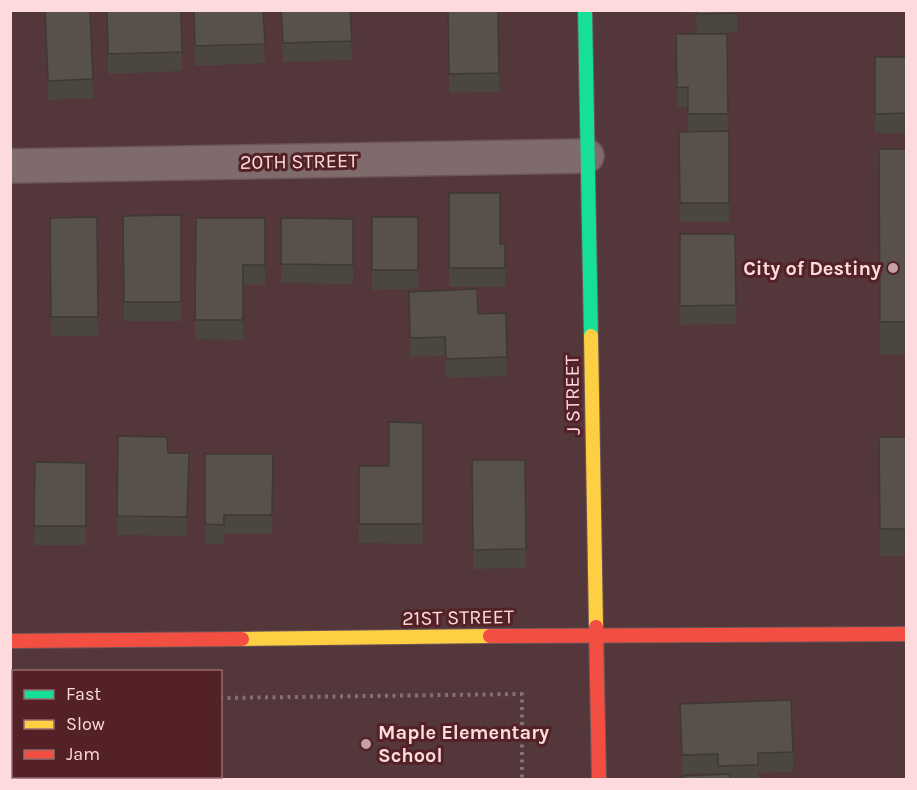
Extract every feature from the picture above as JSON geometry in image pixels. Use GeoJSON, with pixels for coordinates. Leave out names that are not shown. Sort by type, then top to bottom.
{"type":"FeatureCollection","features":[{"type":"Feature","properties":{"kind":"street","name":"J STREET"},"geometry":{"type":"LineString","coordinates":[[585,10],[599,780]]}},
{"type":"Feature","properties":{"kind":"street","name":"20TH STREET"},"geometry":{"type":"LineString","coordinates":[[10,166],[587,156]]}},
{"type":"Feature","properties":{"kind":"street","name":"21ST STREET"},"geometry":{"type":"LineString","coordinates":[[10,641],[906,634]]}},
{"type":"Feature","properties":{"kind":"path"},"geometry":{"type":"LineString","coordinates":[[222,698],[522,694],[522,780]]}},
{"type":"Feature","properties":{"kind":"building"},"geometry":{"type":"Polygon","coordinates":[[[45,10],[90,10],[93,79],[48,81],[45,10]]]}},
{"type":"Feature","properties":{"kind":"building"},"geometry":{"type":"Polygon","coordinates":[[[107,10],[181,10],[182,52],[108,54],[107,10]]]}},
{"type":"Feature","properties":{"kind":"building"},"geometry":{"type":"Polygon","coordinates":[[[194,10],[263,10],[265,44],[195,46],[194,10]]]}},
{"type":"Feature","properties":{"kind":"building"},"geometry":{"type":"Polygon","coordinates":[[[281,10],[350,10],[352,41],[283,43],[281,10]]]}},
{"type":"Feature","properties":{"kind":"building"},"geometry":{"type":"Polygon","coordinates":[[[448,10],[498,10],[499,73],[449,74],[448,10]]]}},
{"type":"Feature","properties":{"kind":"building"},"geometry":{"type":"Polygon","coordinates":[[[696,10],[737,10],[737,13],[697,14],[696,10]]]}},
{"type":"Feature","properties":{"kind":"building"},"geometry":{"type":"Polygon","coordinates":[[[676,34],[727,34],[728,114],[688,114],[688,87],[677,88],[676,34]]]}},
{"type":"Feature","properties":{"kind":"building"},"geometry":{"type":"Polygon","coordinates":[[[875,57],[906,57],[906,113],[875,114],[875,57]]]}},
{"type":"Feature","properties":{"kind":"building"},"geometry":{"type":"Polygon","coordinates":[[[729,131],[729,203],[680,203],[679,132],[729,131]]]}},
{"type":"Feature","properties":{"kind":"building","name":"City of Destiny"},"geometry":{"type":"Polygon","coordinates":[[[879,149],[906,149],[906,322],[880,322],[879,149]]]}},
{"type":"Feature","properties":{"kind":"building"},"geometry":{"type":"Polygon","coordinates":[[[449,193],[500,193],[500,244],[505,244],[505,268],[449,268],[449,193]]]}},
{"type":"Feature","properties":{"kind":"building"},"geometry":{"type":"Polygon","coordinates":[[[181,215],[181,302],[124,302],[123,216],[181,215]]]}},
{"type":"Feature","properties":{"kind":"building"},"geometry":{"type":"Polygon","coordinates":[[[97,217],[98,317],[51,317],[50,218],[97,217]]]}},
{"type":"Feature","properties":{"kind":"building"},"geometry":{"type":"Polygon","coordinates":[[[372,217],[418,217],[418,270],[372,270],[372,217]]]}},
{"type":"Feature","properties":{"kind":"building"},"geometry":{"type":"Polygon","coordinates":[[[196,218],[265,218],[265,265],[243,265],[243,320],[195,320],[196,218]]]}},
{"type":"Feature","properties":{"kind":"building"},"geometry":{"type":"Polygon","coordinates":[[[281,218],[353,219],[353,265],[281,264],[281,218]]]}},
{"type":"Feature","properties":{"kind":"building"},"geometry":{"type":"Polygon","coordinates":[[[680,234],[735,234],[736,305],[680,306],[680,234]]]}},
{"type":"Feature","properties":{"kind":"building"},"geometry":{"type":"Polygon","coordinates":[[[477,289],[478,314],[506,313],[507,357],[446,359],[445,337],[410,338],[409,292],[477,289]]]}},
{"type":"Feature","properties":{"kind":"building"},"geometry":{"type":"Polygon","coordinates":[[[389,422],[423,423],[423,524],[359,524],[359,466],[389,466],[389,422]]]}},
{"type":"Feature","properties":{"kind":"building"},"geometry":{"type":"Polygon","coordinates":[[[118,436],[167,437],[168,453],[189,453],[187,517],[117,516],[118,436]]]}},
{"type":"Feature","properties":{"kind":"building"},"geometry":{"type":"Polygon","coordinates":[[[879,437],[906,437],[906,529],[880,529],[879,437]]]}},
{"type":"Feature","properties":{"kind":"building"},"geometry":{"type":"Polygon","coordinates":[[[205,454],[273,454],[272,515],[224,515],[224,525],[205,524],[205,454]]]}},
{"type":"Feature","properties":{"kind":"building"},"geometry":{"type":"Polygon","coordinates":[[[472,460],[525,460],[526,549],[473,550],[472,460]]]}},
{"type":"Feature","properties":{"kind":"building"},"geometry":{"type":"Polygon","coordinates":[[[35,462],[86,463],[86,526],[34,526],[35,462]]]}},
{"type":"Feature","properties":{"kind":"building"},"geometry":{"type":"Polygon","coordinates":[[[791,700],[793,752],[758,753],[758,765],[718,766],[718,754],[682,755],[680,704],[791,700]]]}},
{"type":"Feature","properties":{"kind":"building"},"geometry":{"type":"Polygon","coordinates":[[[730,774],[730,780],[683,780],[683,776],[730,774]]]}},
{"type":"Feature","properties":{"kind":"traffic: fast"},"geometry":{"type":"LineString","coordinates":[[585,10],[591,336]]}},
{"type":"Feature","properties":{"kind":"traffic: slow"},"geometry":{"type":"LineString","coordinates":[[591,336],[596,627]]}},
{"type":"Feature","properties":{"kind":"traffic: slow"},"geometry":{"type":"LineString","coordinates":[[242,639],[490,636]]}},
{"type":"Feature","properties":{"kind":"traffic: jam"},"geometry":{"type":"LineString","coordinates":[[596,627],[599,780]]}},
{"type":"Feature","properties":{"kind":"traffic: jam"},"geometry":{"type":"LineString","coordinates":[[490,636],[906,634]]}},
{"type":"Feature","properties":{"kind":"traffic: jam"},"geometry":{"type":"LineString","coordinates":[[10,641],[242,639]]}},
{"type":"Feature","properties":{"kind":"place","name":"City of Destiny"},"geometry":{"type":"Point","coordinates":[893,268]}},
{"type":"Feature","properties":{"kind":"place","name":"Maple Elementary School"},"geometry":{"type":"Point","coordinates":[366,744]}}]}
